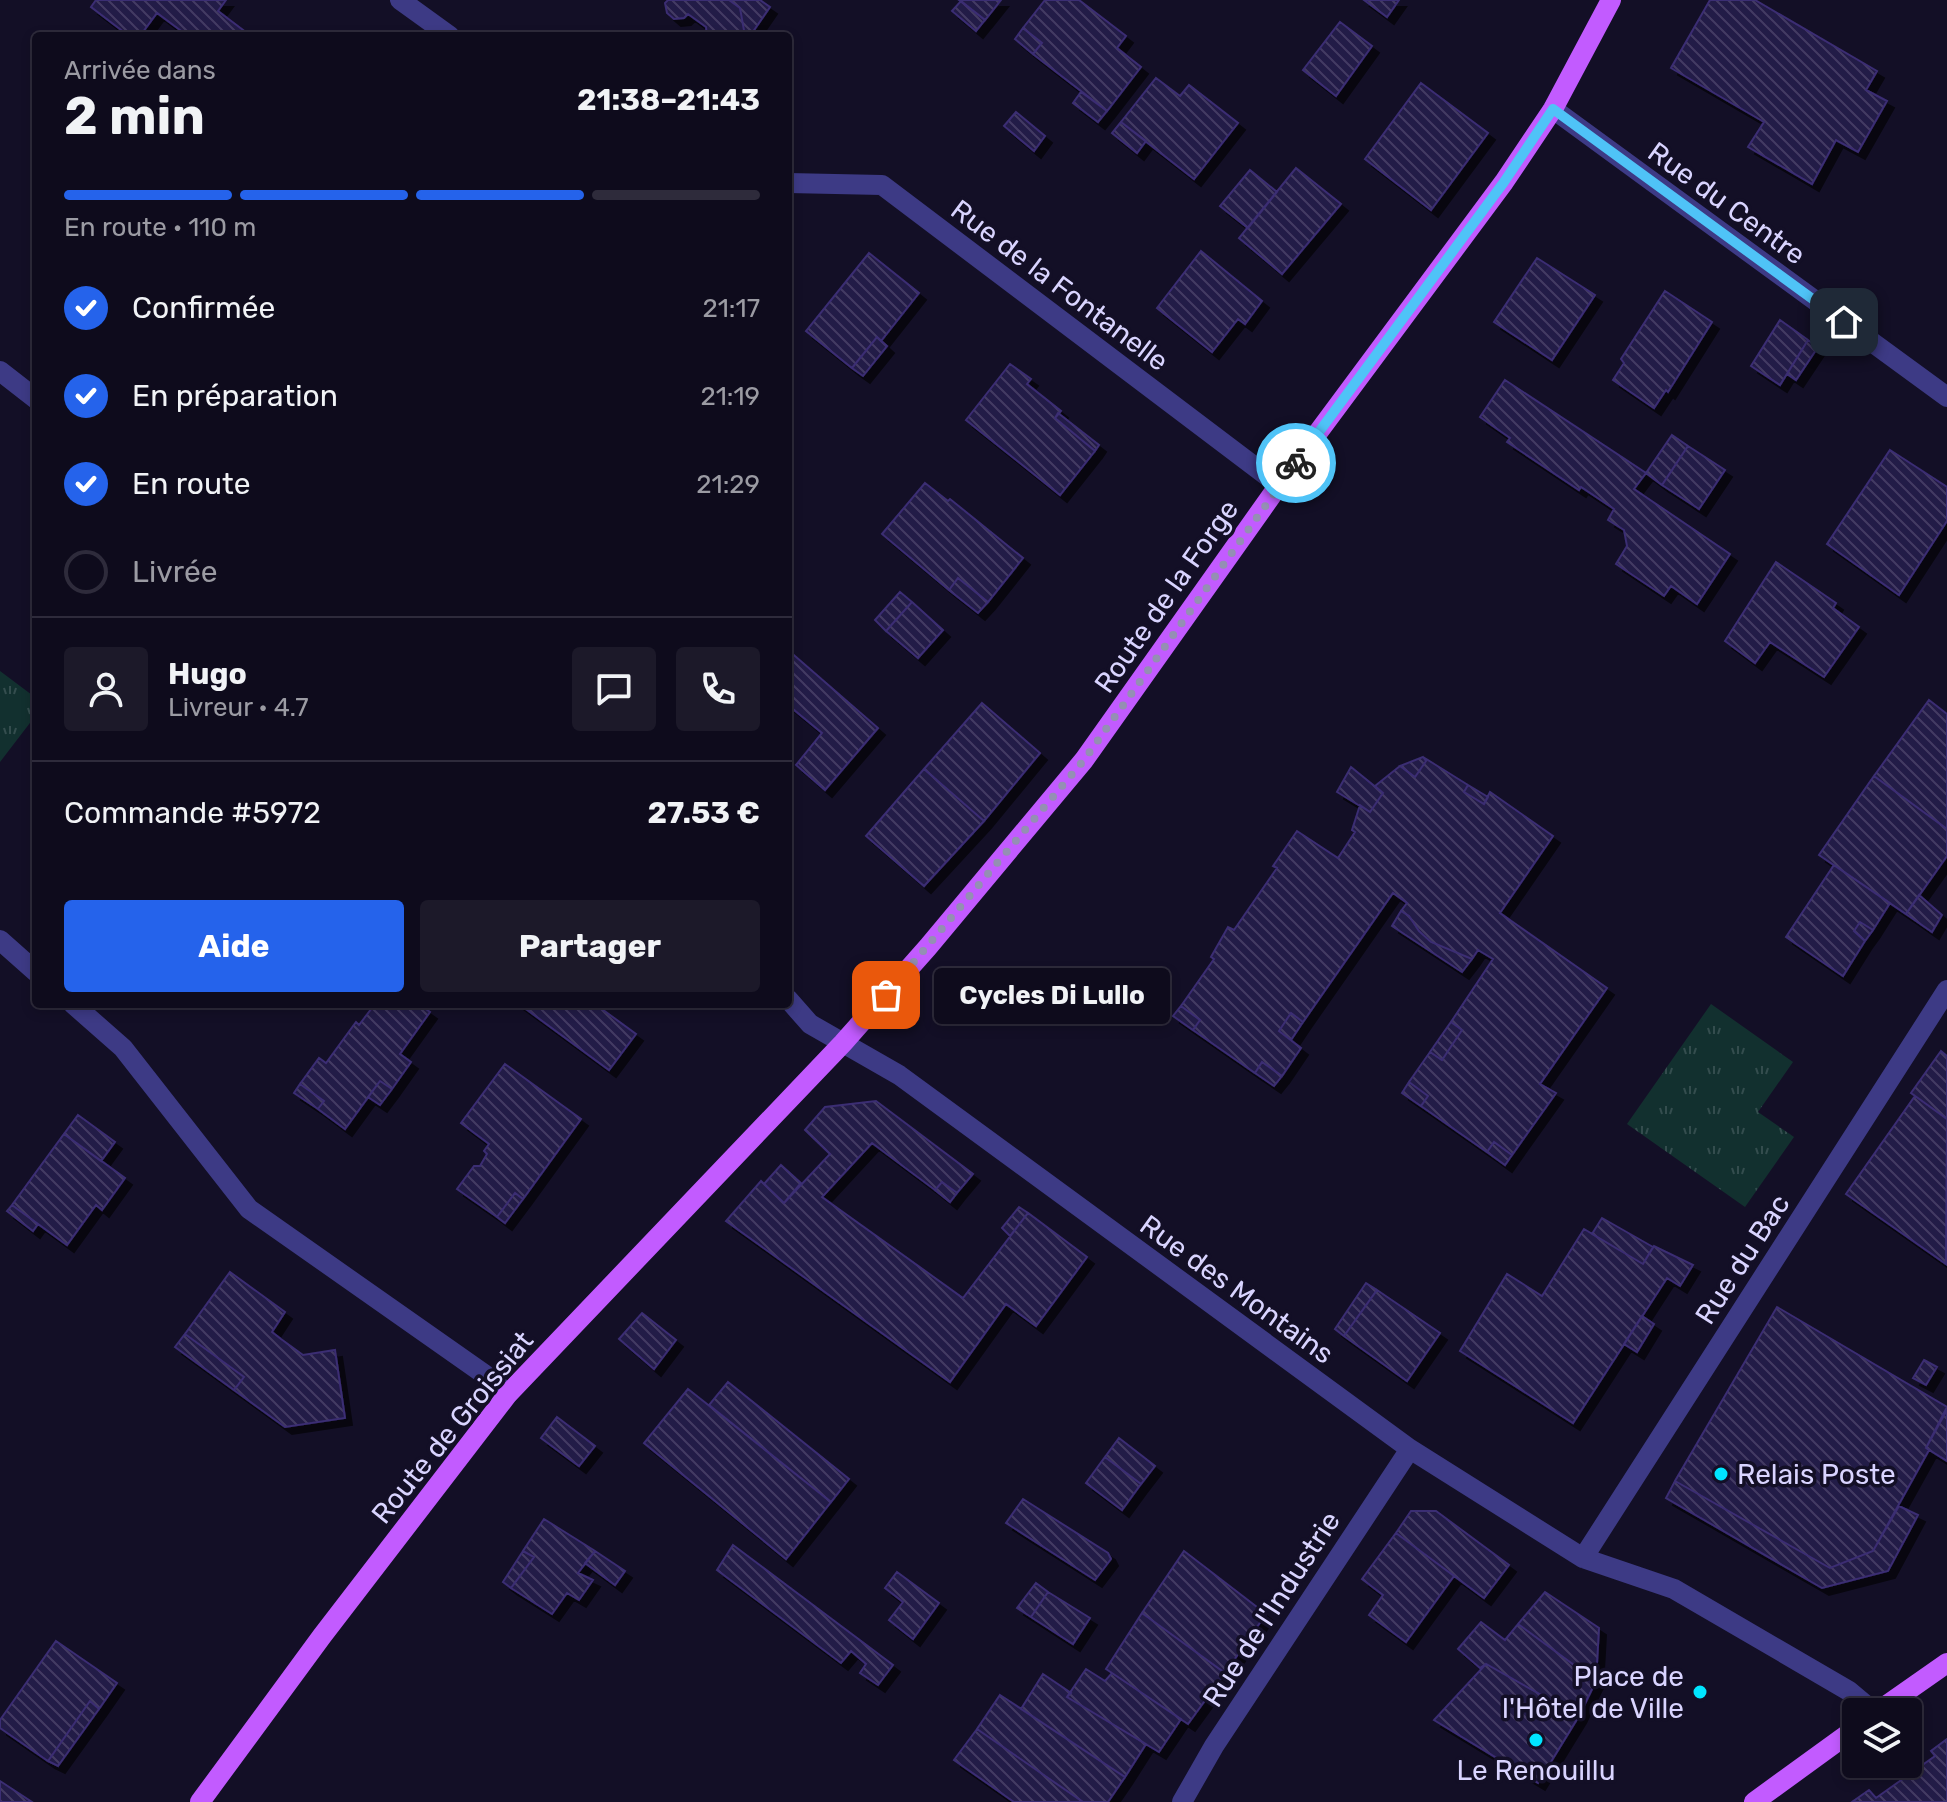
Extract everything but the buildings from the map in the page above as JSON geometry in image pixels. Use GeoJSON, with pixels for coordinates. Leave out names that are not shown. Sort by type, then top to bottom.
{"type":"FeatureCollection","features":[{"type":"Feature","properties":{"kind":"main road","name":"Route de la Forge"},"geometry":{"type":"LineString","coordinates":[[843,1043],[928,947],[1084,760],[1279,485],[1504,182],[1553,109],[1611,0]]}},
{"type":"Feature","properties":{"kind":"main road","name":"Route de Groissiat"},"geometry":{"type":"LineString","coordinates":[[200,1802],[322,1636],[508,1394],[843,1043]]}},
{"type":"Feature","properties":{"kind":"main road"},"geometry":{"type":"LineString","coordinates":[[1896,1698],[1947,1663]]}},
{"type":"Feature","properties":{"kind":"main road"},"geometry":{"type":"LineString","coordinates":[[1754,1802],[1842,1738]]}},
{"type":"Feature","properties":{"kind":"street"},"geometry":{"type":"LineString","coordinates":[[400,0],[444,32]]}},
{"type":"Feature","properties":{"kind":"street","name":"Rue du Centre"},"geometry":{"type":"LineString","coordinates":[[1553,109],[1947,397]]}},
{"type":"Feature","properties":{"kind":"street","name":"Rue de la Fontanelle"},"geometry":{"type":"LineString","coordinates":[[792,183],[882,185],[1279,485]]}},
{"type":"Feature","properties":{"kind":"street"},"geometry":{"type":"LineString","coordinates":[[0,371],[32,396]]}},
{"type":"Feature","properties":{"kind":"street"},"geometry":{"type":"LineString","coordinates":[[0,940],[32,968]]}},
{"type":"Feature","properties":{"kind":"street","name":"Rue du Bac"},"geometry":{"type":"LineString","coordinates":[[1583,1558],[1947,990]]}},
{"type":"Feature","properties":{"kind":"street","name":"Rue des Montains"},"geometry":{"type":"LineString","coordinates":[[792,1004],[810,1024],[899,1075],[1410,1449],[1583,1558],[1674,1589],[1858,1698]]}},
{"type":"Feature","properties":{"kind":"street"},"geometry":{"type":"LineString","coordinates":[[78,1008],[123,1048],[249,1209],[508,1394]]}},
{"type":"Feature","properties":{"kind":"street","name":"Rue de l'Industrie"},"geometry":{"type":"LineString","coordinates":[[1182,1802],[1214,1746],[1410,1449]]}},
{"type":"Feature","properties":{"kind":"green space"},"geometry":{"type":"Polygon","coordinates":[[[0,671],[32,695],[32,720],[0,762],[0,671]]]}},
{"type":"Feature","properties":{"kind":"green space"},"geometry":{"type":"Polygon","coordinates":[[[1711,1004],[1793,1062],[1758,1112],[1794,1137],[1745,1207],[1627,1124],[1711,1004]]]}},
{"type":"Feature","properties":{"kind":"way so far"},"geometry":{"type":"LineString","coordinates":[[886,995],[1084,760],[1296,463]]}},
{"type":"Feature","properties":{"kind":"place","name":"Cycles Di Lullo"},"geometry":{"type":"Point","coordinates":[886,995]}},
{"type":"Feature","properties":{"kind":"place","name":"Relais Poste"},"geometry":{"type":"Point","coordinates":[1721,1474]}},
{"type":"Feature","properties":{"kind":"place","name":"Place de l'Hôtel de Ville"},"geometry":{"type":"Point","coordinates":[1700,1692]}},
{"type":"Feature","properties":{"kind":"place","name":"Le Renouillu"},"geometry":{"type":"Point","coordinates":[1536,1740]}},
{"type":"Feature","properties":{"kind":"route"},"geometry":{"type":"LineString","coordinates":[[1296,463],[1504,182],[1553,109],[1844,322]]}}]}
